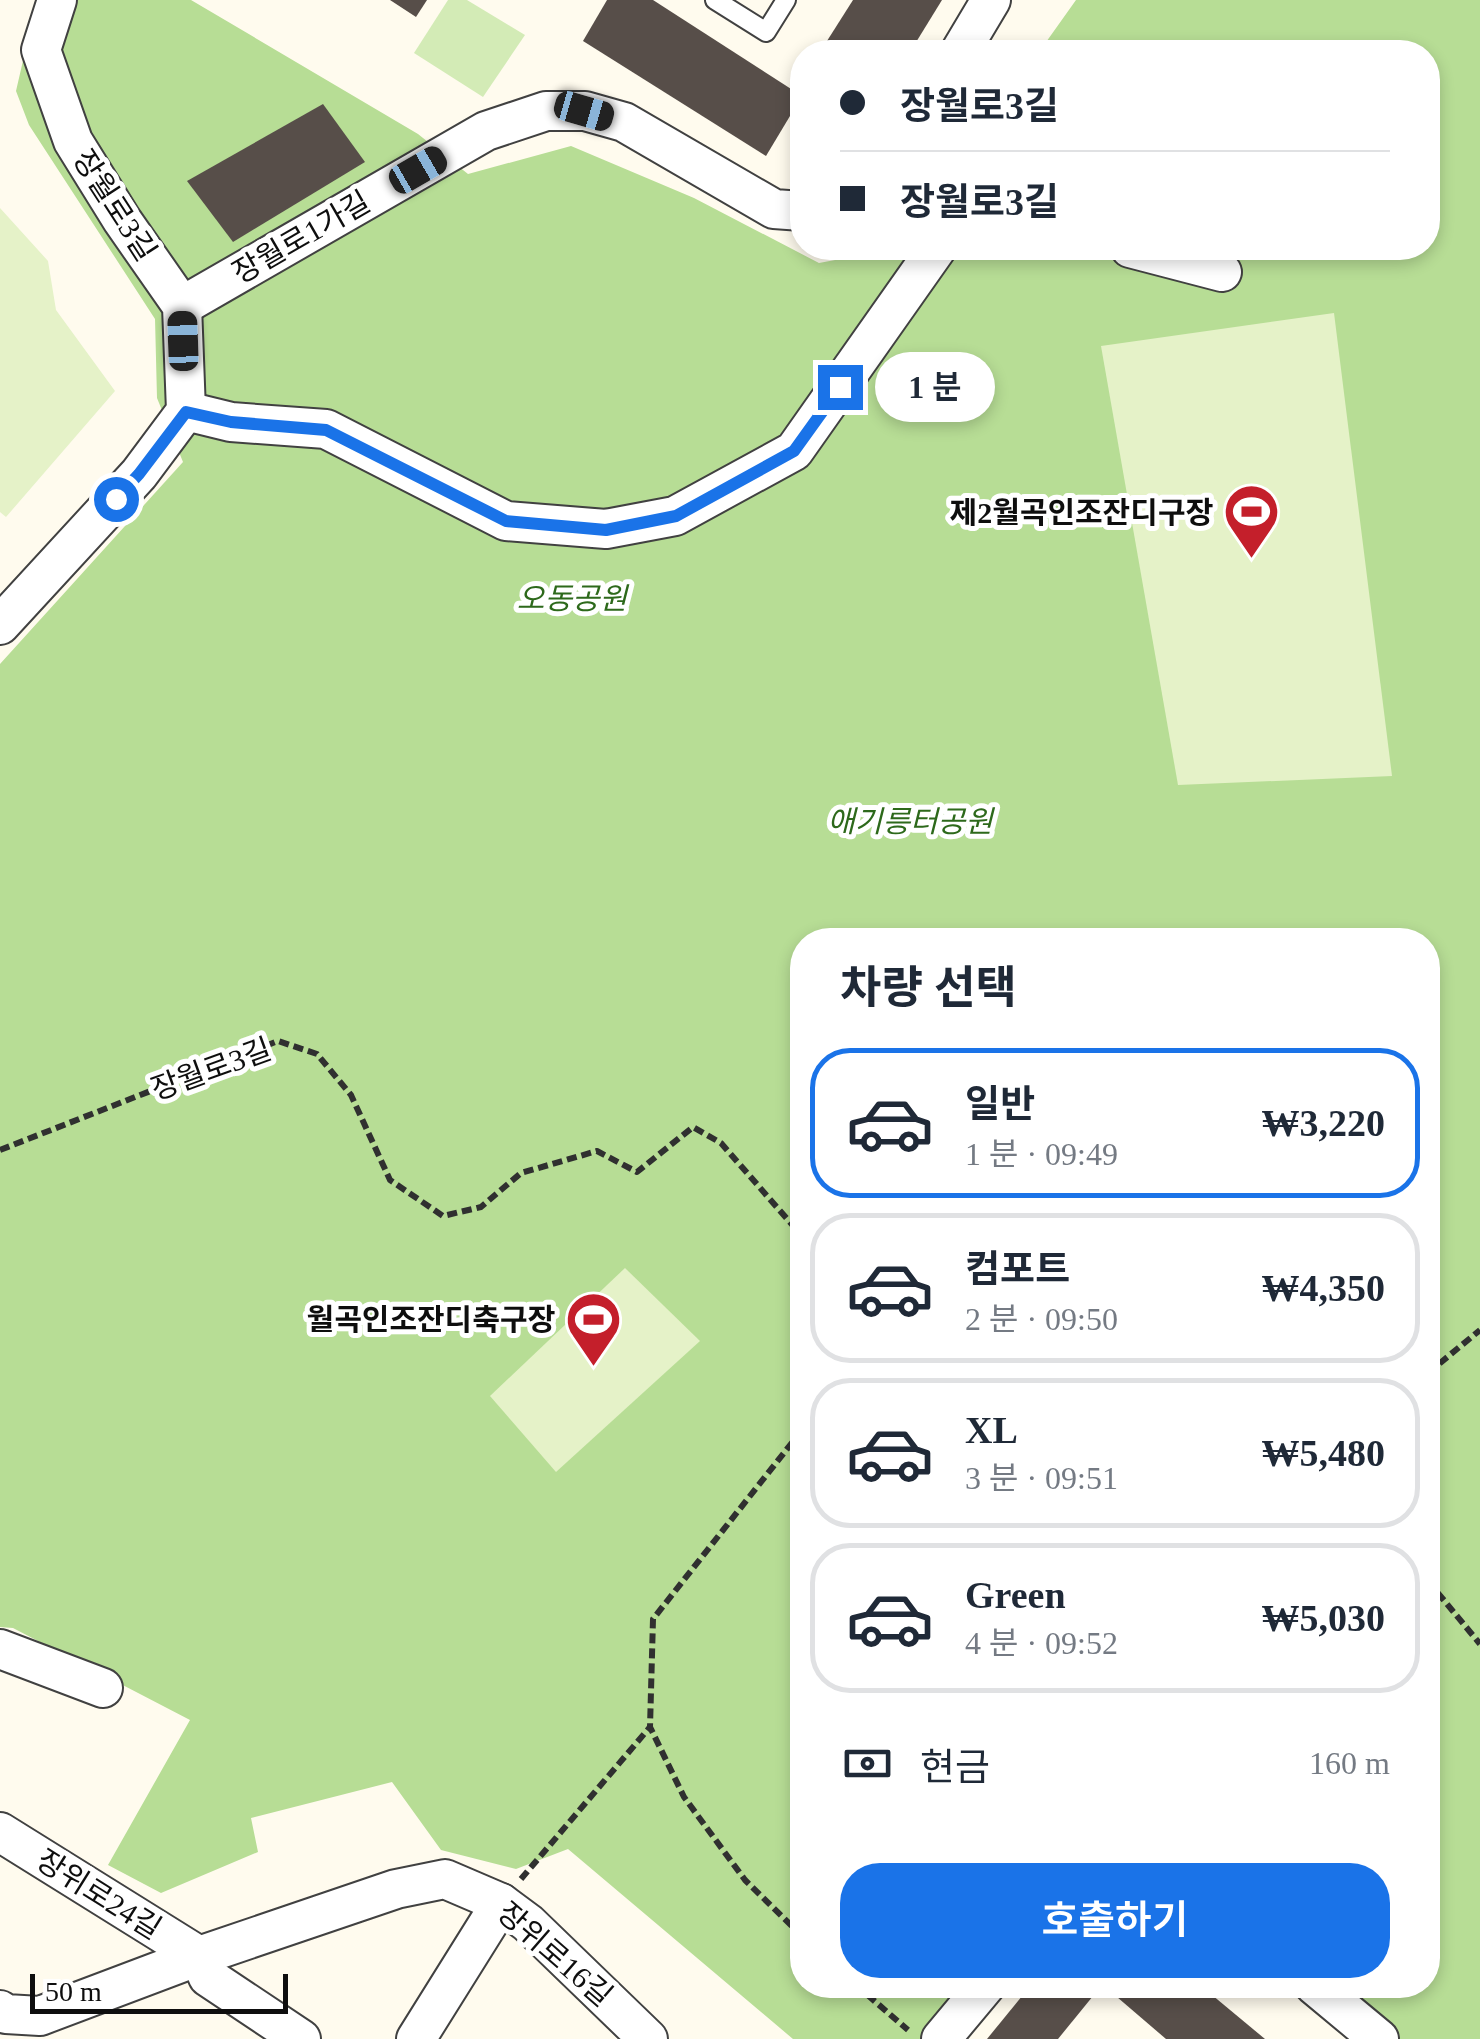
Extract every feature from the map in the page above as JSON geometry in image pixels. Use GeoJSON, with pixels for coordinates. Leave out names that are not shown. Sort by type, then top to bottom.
{"type":"FeatureCollection","features":[{"type":"Feature","properties":{"kind":"street","name":"장월로3길"},"geometry":{"type":"LineString","coordinates":[[57,0],[41,50],[73,142],[182,306]]}},
{"type":"Feature","properties":{"kind":"street"},"geometry":{"type":"LineString","coordinates":[[967,40],[991,0]]}},
{"type":"Feature","properties":{"kind":"street","name":"장월로1가길"},"geometry":{"type":"LineString","coordinates":[[182,306],[486,131],[546,111],[584,111],[624,122],[774,210],[790,211]]}},
{"type":"Feature","properties":{"kind":"street"},"geometry":{"type":"LineString","coordinates":[[186,412],[231,422],[326,430],[506,521],[606,530],[676,516],[794,451],[929,260]]}},
{"type":"Feature","properties":{"kind":"street"},"geometry":{"type":"LineString","coordinates":[[1176,260],[1222,272]]}},
{"type":"Feature","properties":{"kind":"street"},"geometry":{"type":"LineString","coordinates":[[0,625],[139,474],[186,412],[182,306]]}},
{"type":"Feature","properties":{"kind":"street"},"geometry":{"type":"LineString","coordinates":[[0,1649],[104,1688]]}},
{"type":"Feature","properties":{"kind":"street","name":"장위로24길"},"geometry":{"type":"LineString","coordinates":[[0,1832],[198,1956],[208,1977],[301,2039]]}},
{"type":"Feature","properties":{"kind":"street","name":"장위로16길"},"geometry":{"type":"LineString","coordinates":[[5,2022],[40,2016],[198,1956],[396,1889],[444,1878],[501,1902],[528,1923],[648,2039]]}},
{"type":"Feature","properties":{"kind":"street"},"geometry":{"type":"LineString","coordinates":[[416,2039],[501,1902]]}},
{"type":"Feature","properties":{"kind":"street"},"geometry":{"type":"LineString","coordinates":[[941,2039],[975,1998]]}},
{"type":"Feature","properties":{"kind":"street"},"geometry":{"type":"LineString","coordinates":[[1330,1998],[1379,2039]]}},
{"type":"Feature","properties":{"kind":"lane"},"geometry":{"type":"LineString","coordinates":[[715,0],[766,32],[786,0]]}},
{"type":"Feature","properties":{"kind":"path","name":"장월로3길"},"geometry":{"type":"LineString","coordinates":[[0,1150],[278,1042],[317,1054],[351,1095],[390,1180],[443,1216],[481,1206],[521,1173],[597,1150],[637,1172],[693,1127],[721,1143],[790,1222]]}},
{"type":"Feature","properties":{"kind":"path"},"geometry":{"type":"LineString","coordinates":[[1440,1363],[1480,1330]]}},
{"type":"Feature","properties":{"kind":"path"},"geometry":{"type":"LineString","coordinates":[[790,1445],[653,1620],[650,1727],[684,1797],[746,1880],[790,1924]]}},
{"type":"Feature","properties":{"kind":"path"},"geometry":{"type":"LineString","coordinates":[[1440,1596],[1480,1644]]}},
{"type":"Feature","properties":{"kind":"path"},"geometry":{"type":"LineString","coordinates":[[501,1902],[650,1727]]}},
{"type":"Feature","properties":{"kind":"path"},"geometry":{"type":"LineString","coordinates":[[871,1998],[918,2039]]}},
{"type":"Feature","properties":{"kind":"green space","name":"오동공원"},"geometry":{"type":"Polygon","coordinates":[[[37,0],[191,0],[418,134],[468,174],[571,146],[694,198],[790,248],[790,260],[819,263],[1440,260],[1440,40],[1048,40],[1076,0],[1480,0],[1480,2039],[1399,2039],[1349,1998],[1440,1998],[1440,928],[790,928],[790,1998],[964,1998],[930,2039],[793,2039],[568,1849],[516,1869],[441,1850],[392,1782],[251,1818],[258,1852],[161,1893],[108,1865],[190,1720],[13,1628],[0,1627],[0,664],[183,462],[157,398],[155,319],[29,125],[16,91],[37,0]]]}},
{"type":"Feature","properties":{"kind":"green space"},"geometry":{"type":"Polygon","coordinates":[[[448,0],[467,0],[525,35],[483,97],[414,53],[448,0]]]}},
{"type":"Feature","properties":{"kind":"green space"},"geometry":{"type":"Polygon","coordinates":[[[0,208],[48,261],[56,310],[115,391],[6,517],[0,512],[0,208]]]}},
{"type":"Feature","properties":{"kind":"green space","name":"제2월곡인조잔디구장"},"geometry":{"type":"Polygon","coordinates":[[[1334,313],[1392,776],[1178,785],[1101,346],[1334,313]]]}},
{"type":"Feature","properties":{"kind":"green space","name":"월곡인조잔디축구장"},"geometry":{"type":"Polygon","coordinates":[[[625,1268],[700,1341],[556,1472],[490,1396],[625,1268]]]}},
{"type":"Feature","properties":{"kind":"building"},"geometry":{"type":"Polygon","coordinates":[[[390,0],[427,0],[416,17],[390,0]]]}},
{"type":"Feature","properties":{"kind":"building"},"geometry":{"type":"Polygon","coordinates":[[[607,0],[653,0],[790,88],[790,116],[766,156],[583,41],[607,0]]]}},
{"type":"Feature","properties":{"kind":"building"},"geometry":{"type":"Polygon","coordinates":[[[853,0],[942,0],[917,40],[828,40],[853,0]]]}},
{"type":"Feature","properties":{"kind":"building"},"geometry":{"type":"Polygon","coordinates":[[[323,104],[365,162],[233,242],[187,181],[323,104]]]}},
{"type":"Feature","properties":{"kind":"building"},"geometry":{"type":"Polygon","coordinates":[[[1020,1998],[1091,1998],[1058,2039],[987,2039],[1020,1998]]]}},
{"type":"Feature","properties":{"kind":"building"},"geometry":{"type":"Polygon","coordinates":[[[1118,1998],[1216,1998],[1265,2039],[1166,2039],[1118,1998]]]}},
{"type":"Feature","properties":{"kind":"place","name":"제2월곡인조잔디구장"},"geometry":{"type":"Point","coordinates":[1252,561]}},
{"type":"Feature","properties":{"kind":"place","name":"월곡인조잔디축구장"},"geometry":{"type":"Point","coordinates":[594,1368]}},
{"type":"Feature","properties":{"kind":"route"},"geometry":{"type":"LineString","coordinates":[[116,499],[186,412],[231,422],[326,430],[506,521],[606,530],[676,516],[794,451],[840,387]]}},
{"type":"Feature","properties":{"kind":"park label","name":"애기릉터공원"},"geometry":{"type":"Point","coordinates":[910,821]}}]}
